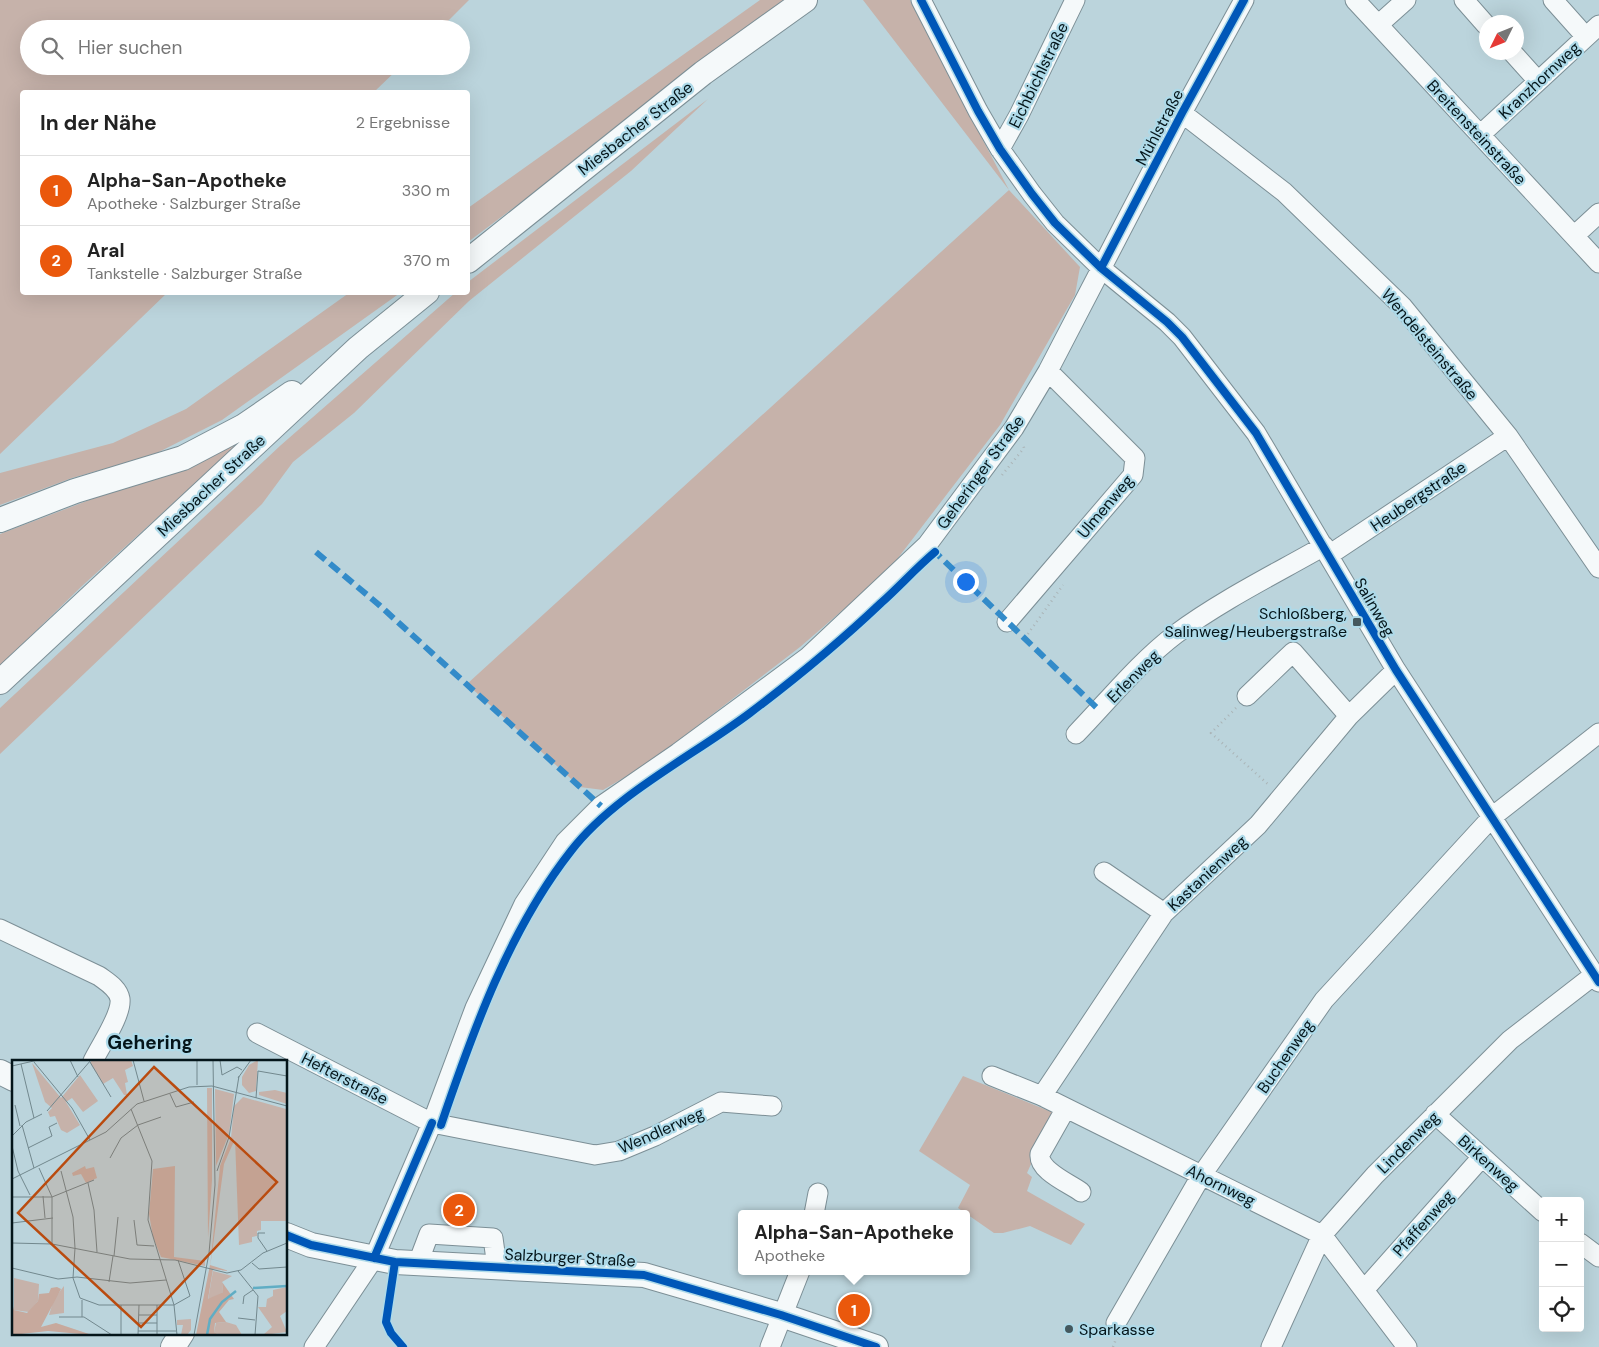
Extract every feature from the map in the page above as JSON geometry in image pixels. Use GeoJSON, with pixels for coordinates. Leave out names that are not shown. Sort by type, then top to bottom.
{"type":"FeatureCollection","features":[{"type":"Feature","properties":{"kind":"main road","name":"Miesbacher Straße"},"geometry":{"type":"LineString","coordinates":[[470,258],[703,73],[805,0]]}},
{"type":"Feature","properties":{"kind":"main road","name":"Miesbacher Straße"},"geometry":{"type":"LineString","coordinates":[[0,682],[358,348],[423,295]]}},
{"type":"Feature","properties":{"kind":"main road"},"geometry":{"type":"LineString","coordinates":[[0,520],[75,491],[183,458],[244,426],[358,348]]}},
{"type":"Feature","properties":{"kind":"main road"},"geometry":{"type":"LineString","coordinates":[[0,1072],[12,1078]]}},
{"type":"Feature","properties":{"kind":"main road","name":"Salzburger Straße"},"geometry":{"type":"LineString","coordinates":[[288,1236],[311,1245],[374,1258],[418,1263],[644,1275],[781,1315],[876,1347]]}},
{"type":"Feature","properties":{"kind":"main road"},"geometry":{"type":"LineString","coordinates":[[173,1347],[181,1334]]}},
{"type":"Feature","properties":{"kind":"street","name":"Salinweg"},"geometry":{"type":"LineString","coordinates":[[921,0],[1000,149],[1055,223],[1101,268],[1167,322],[1197,356],[1256,433],[1396,670],[1596,978]]}},
{"type":"Feature","properties":{"kind":"street","name":"Eichbichlstraße"},"geometry":{"type":"LineString","coordinates":[[1000,149],[1075,0]]}},
{"type":"Feature","properties":{"kind":"street","name":"Mühlstraße"},"geometry":{"type":"LineString","coordinates":[[1101,268],[1182,113],[1244,0]]}},
{"type":"Feature","properties":{"kind":"street","name":"Breitensteinstraße"},"geometry":{"type":"LineString","coordinates":[[1355,0],[1599,264]]}},
{"type":"Feature","properties":{"kind":"street"},"geometry":{"type":"LineString","coordinates":[[1378,25],[1406,0]]}},
{"type":"Feature","properties":{"kind":"street"},"geometry":{"type":"LineString","coordinates":[[1464,0],[1479,16]]}},
{"type":"Feature","properties":{"kind":"street"},"geometry":{"type":"LineString","coordinates":[[1553,0],[1592,31]]}},
{"type":"Feature","properties":{"kind":"street","name":"Kranzhornweg"},"geometry":{"type":"LineString","coordinates":[[1480,135],[1592,31]]}},
{"type":"Feature","properties":{"kind":"street"},"geometry":{"type":"LineString","coordinates":[[1519,60],[1538,81]]}},
{"type":"Feature","properties":{"kind":"street","name":"Wendelsteinstraße"},"geometry":{"type":"LineString","coordinates":[[1182,113],[1284,192],[1402,306],[1508,436],[1599,568]]}},
{"type":"Feature","properties":{"kind":"street"},"geometry":{"type":"LineString","coordinates":[[1574,236],[1599,213]]}},
{"type":"Feature","properties":{"kind":"street","name":"Geheringer Straße"},"geometry":{"type":"LineString","coordinates":[[314,1347],[374,1258],[432,1123],[475,1008],[524,904],[565,842],[601,806],[678,753],[808,657],[917,555],[1014,428],[1048,371],[1101,268]]}},
{"type":"Feature","properties":{"kind":"street","name":"Ulmenweg"},"geometry":{"type":"LineString","coordinates":[[1007,622],[1133,475],[1135,458],[1048,371]]}},
{"type":"Feature","properties":{"kind":"street","name":"Heubergstraße"},"geometry":{"type":"LineString","coordinates":[[1326,551],[1508,436]]}},
{"type":"Feature","properties":{"kind":"street","name":"Erlenweg"},"geometry":{"type":"LineString","coordinates":[[1076,734],[1139,668],[1176,635],[1232,599],[1326,551]]}},
{"type":"Feature","properties":{"kind":"street"},"geometry":{"type":"LineString","coordinates":[[1247,696],[1293,652],[1349,716]]}},
{"type":"Feature","properties":{"kind":"street","name":"Kastanienweg"},"geometry":{"type":"LineString","coordinates":[[1042,1096],[1164,913],[1258,825],[1349,716],[1396,670]]}},
{"type":"Feature","properties":{"kind":"street"},"geometry":{"type":"LineString","coordinates":[[1492,817],[1599,733]]}},
{"type":"Feature","properties":{"kind":"street","name":"Buchenweg"},"geometry":{"type":"LineString","coordinates":[[1116,1323],[1201,1176],[1324,1000],[1492,817]]}},
{"type":"Feature","properties":{"kind":"street"},"geometry":{"type":"LineString","coordinates":[[1104,872],[1164,913]]}},
{"type":"Feature","properties":{"kind":"street"},"geometry":{"type":"LineString","coordinates":[[0,928],[99,976],[112,985],[120,998],[118,1012],[94,1060]]}},
{"type":"Feature","properties":{"kind":"street","name":"Lindenweg"},"geometry":{"type":"LineString","coordinates":[[1271,1347],[1322,1235],[1374,1175],[1510,1040],[1596,978]]}},
{"type":"Feature","properties":{"kind":"street","name":"Hefterstraße"},"geometry":{"type":"LineString","coordinates":[[257,1033],[432,1123]]}},
{"type":"Feature","properties":{"kind":"street","name":"Ahornweg"},"geometry":{"type":"LineString","coordinates":[[992,1076],[1042,1096],[1322,1235],[1407,1347]]}},
{"type":"Feature","properties":{"kind":"street","name":"Wendlerweg"},"geometry":{"type":"LineString","coordinates":[[432,1123],[595,1155],[618,1152],[655,1136],[721,1102],[772,1106]]}},
{"type":"Feature","properties":{"kind":"street"},"geometry":{"type":"LineString","coordinates":[[1066,1108],[1039,1159],[1044,1168],[1081,1192]]}},
{"type":"Feature","properties":{"kind":"street","name":"Birkenweg"},"geometry":{"type":"LineString","coordinates":[[1435,1114],[1539,1208]]}},
{"type":"Feature","properties":{"kind":"street","name":"Pfaffenweg"},"geometry":{"type":"LineString","coordinates":[[1364,1290],[1482,1157]]}},
{"type":"Feature","properties":{"kind":"street"},"geometry":{"type":"LineString","coordinates":[[815,1210],[818,1193]]}},
{"type":"Feature","properties":{"kind":"street"},"geometry":{"type":"LineString","coordinates":[[1584,1246],[1599,1257]]}},
{"type":"Feature","properties":{"kind":"street"},"geometry":{"type":"LineString","coordinates":[[770,1347],[798,1275]]}},
{"type":"Feature","properties":{"kind":"path"},"geometry":{"type":"LineString","coordinates":[[1247,696],[1211,733],[1281,797]]}},
{"type":"Feature","properties":{"kind":"shaded area"},"geometry":{"type":"Polygon","coordinates":[[[0,0],[469,0],[449,20],[20,20],[20,75],[392,75],[376,90],[20,90],[20,295],[165,295],[0,454],[0,0]]]}},
{"type":"Feature","properties":{"kind":"shaded area"},"geometry":{"type":"Polygon","coordinates":[[[760,0],[791,0],[470,241],[470,207],[760,0]]]}},
{"type":"Feature","properties":{"kind":"shaded area"},"geometry":{"type":"Polygon","coordinates":[[[863,0],[910,0],[1009,190],[863,0]]]}},
{"type":"Feature","properties":{"kind":"shaded area"},"geometry":{"type":"Polygon","coordinates":[[[708,99],[631,171],[469,301],[354,413],[293,462],[262,504],[0,754],[0,708],[281,445],[453,295],[470,295],[470,280],[708,99]]]}},
{"type":"Feature","properties":{"kind":"shaded area"},"geometry":{"type":"Polygon","coordinates":[[[1009,190],[1080,267],[1075,295],[1000,425],[888,571],[800,647],[649,763],[603,790],[580,787],[467,684],[1009,190]]]}},
{"type":"Feature","properties":{"kind":"shaded area"},"geometry":{"type":"Polygon","coordinates":[[[346,295],[397,295],[222,420],[153,455],[72,478],[0,505],[0,473],[113,443],[186,409],[346,295]]]}},
{"type":"Feature","properties":{"kind":"shaded area"},"geometry":{"type":"Polygon","coordinates":[[[240,438],[233,449],[82,586],[0,666],[0,534],[147,478],[240,438]]]}},
{"type":"Feature","properties":{"kind":"shaded area"},"geometry":{"type":"Polygon","coordinates":[[[963,1076],[1054,1113],[1027,1173],[1032,1177],[1027,1191],[1085,1224],[1071,1245],[1030,1226],[1003,1233],[994,1233],[970,1216],[970,1210],[958,1208],[970,1185],[919,1151],[963,1076]]]}},
{"type":"Feature","properties":{"kind":"marked path"},"geometry":{"type":"LineString","coordinates":[[316,552],[378,604],[601,806]]}},
{"type":"Feature","properties":{"kind":"marked path"},"geometry":{"type":"LineString","coordinates":[[932,555],[935,552],[1099,710]]}},
{"type":"Feature","properties":{"kind":"cycle path"},"geometry":{"type":"LineString","coordinates":[[921,0],[978,111],[1000,149],[1032,194],[1055,223],[1101,268],[1167,322],[1182,337],[1256,433],[1396,670],[1599,982]]}},
{"type":"Feature","properties":{"kind":"cycle path"},"geometry":{"type":"LineString","coordinates":[[1101,268],[1182,113],[1244,0]]}},
{"type":"Feature","properties":{"kind":"cycle path"},"geometry":{"type":"LineString","coordinates":[[441,1125],[480,1018],[511,948],[529,914],[571,851],[609,812],[632,794],[728,729],[800,674],[865,618],[935,552]]}},
{"type":"Feature","properties":{"kind":"cycle path"},"geometry":{"type":"LineString","coordinates":[[374,1258],[432,1123]]}},
{"type":"Feature","properties":{"kind":"cycle path"},"geometry":{"type":"LineString","coordinates":[[288,1236],[311,1245],[395,1262],[644,1275],[781,1315],[876,1347]]}},
{"type":"Feature","properties":{"kind":"cycle path"},"geometry":{"type":"LineString","coordinates":[[395,1262],[386,1322],[391,1333],[403,1347]]}},
{"type":"Feature","properties":{"kind":"place","name":"Schloßberg, Salinweg/Heubergstraße"},"geometry":{"type":"Point","coordinates":[1357,622]}},
{"type":"Feature","properties":{"kind":"place","name":"Aral"},"geometry":{"type":"Point","coordinates":[459,1210]}},
{"type":"Feature","properties":{"kind":"place","name":"Alpha-San-Apotheke"},"geometry":{"type":"Point","coordinates":[854,1310]}},
{"type":"Feature","properties":{"kind":"place","name":"Sparkasse"},"geometry":{"type":"Point","coordinates":[1069,1329]}},
{"type":"Feature","properties":{"kind":"district","name":"Gehering"},"geometry":{"type":"Point","coordinates":[150,1042]}}]}
